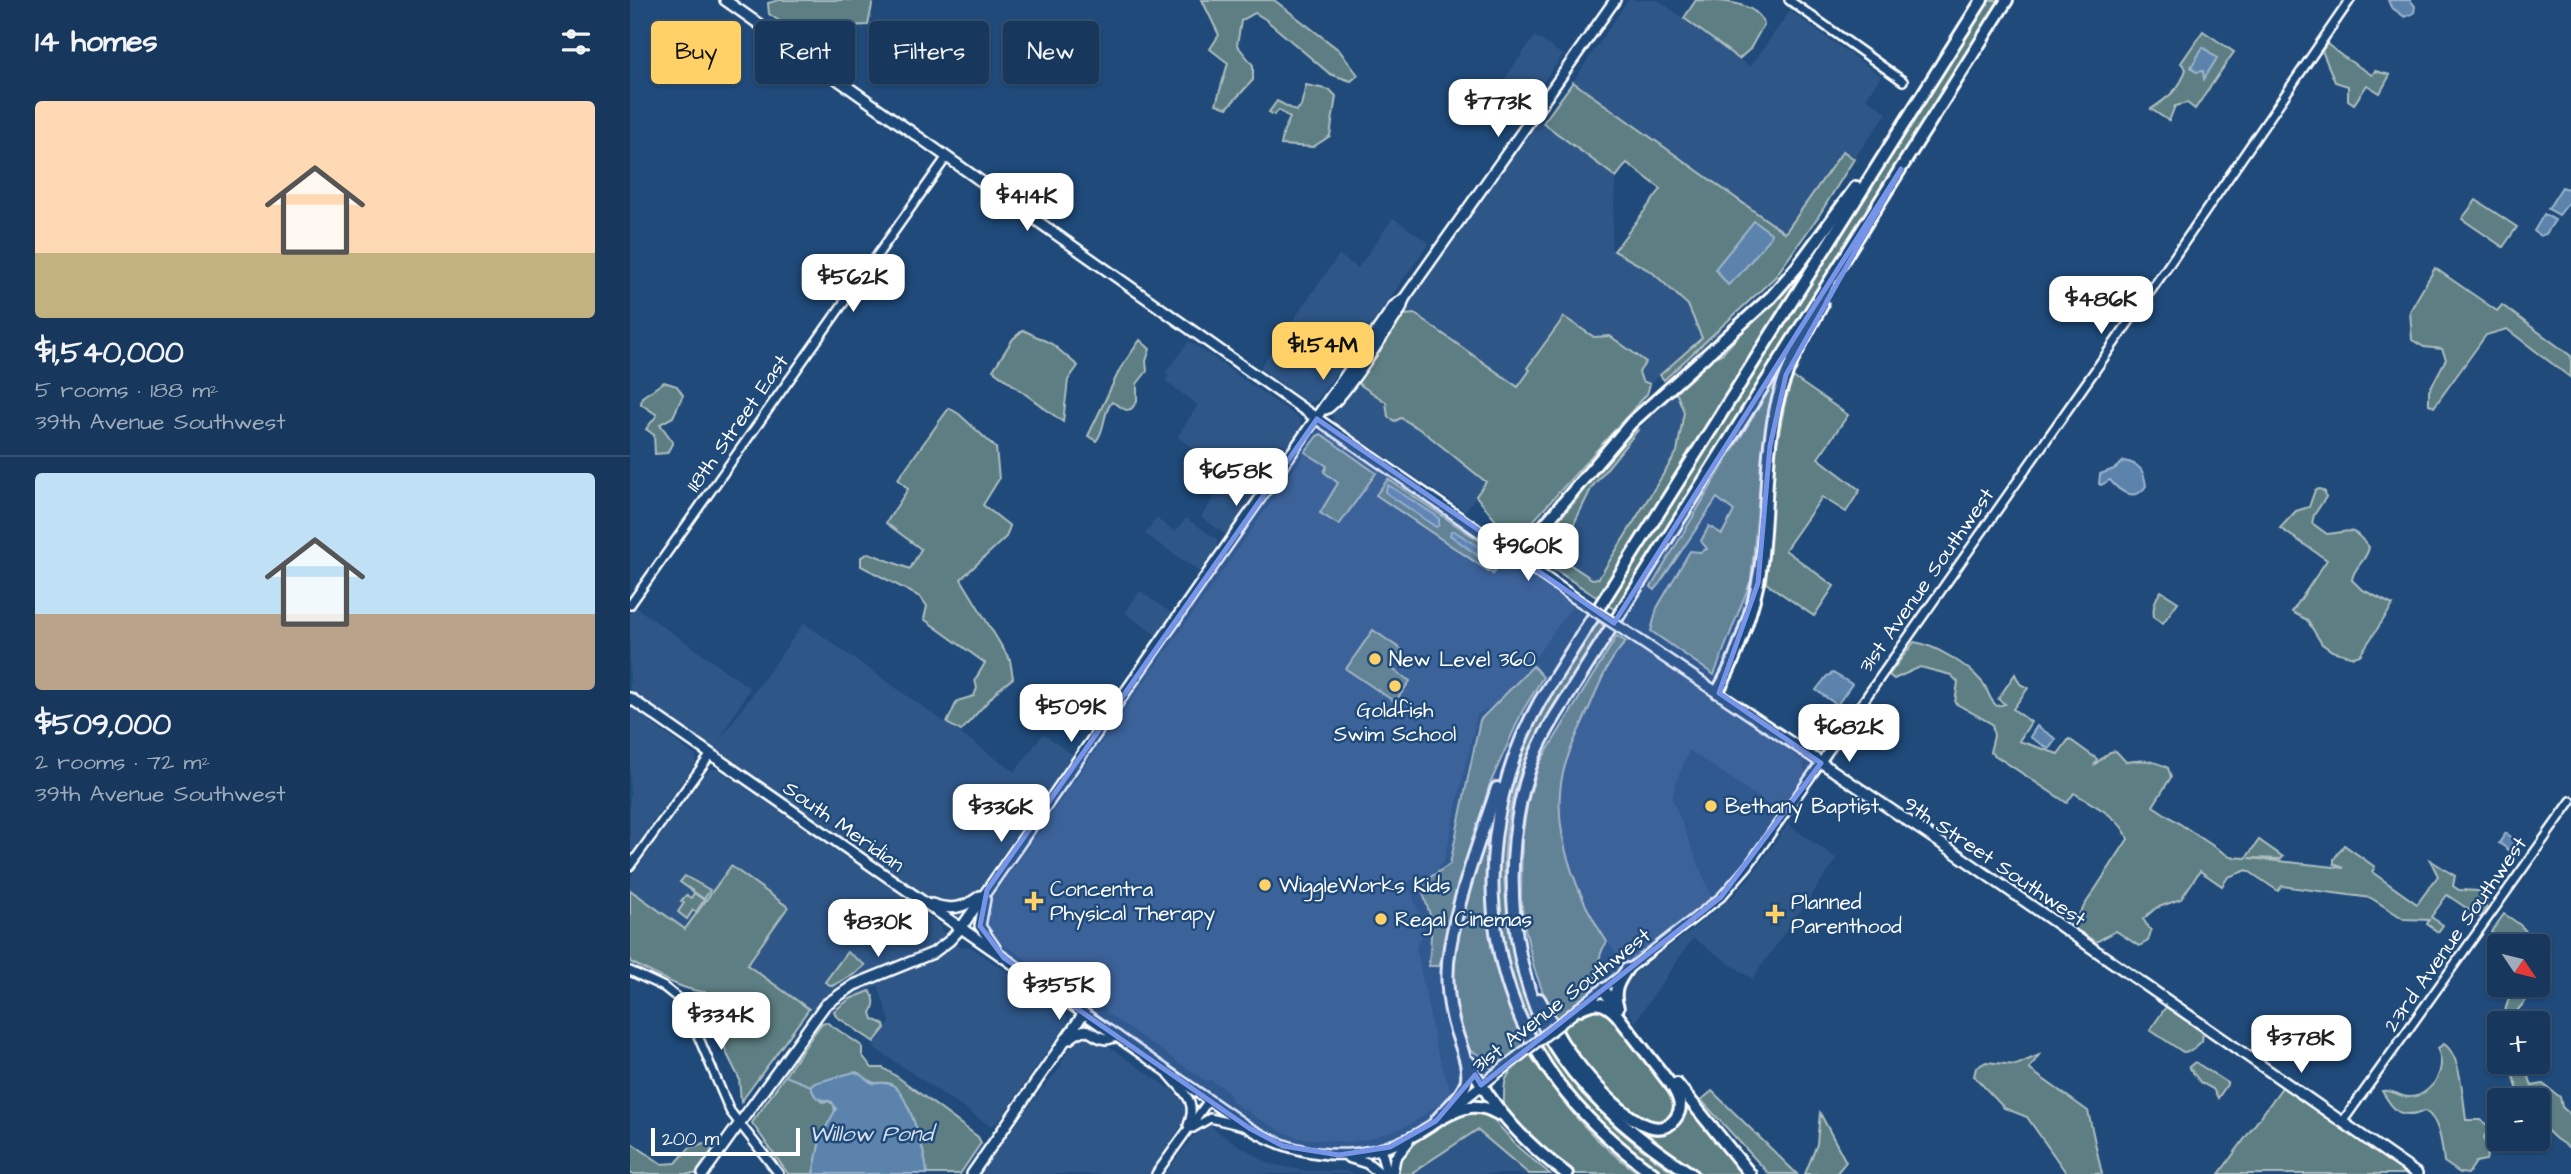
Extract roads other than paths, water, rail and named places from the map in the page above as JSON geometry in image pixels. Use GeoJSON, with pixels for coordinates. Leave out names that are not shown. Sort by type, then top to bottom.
{"type":"FeatureCollection","features":[{"type":"Feature","properties":{"kind":"highway"},"geometry":{"type":"LineString","coordinates":[[1436,1121],[1466,1084],[1467,1066],[1452,1018],[1448,980],[1449,949],[1503,772],[1518,737],[1982,0]]}},
{"type":"Feature","properties":{"kind":"highway"},"geometry":{"type":"LineString","coordinates":[[1691,1174],[1630,1132],[1590,1092],[1552,1042],[1537,1009],[1526,974],[1515,917],[1512,877],[1514,846],[1527,780],[1541,743],[1557,713],[2007,0]]}},
{"type":"Feature","properties":{"kind":"highway"},"geometry":{"type":"LineString","coordinates":[[1517,557],[1631,423],[1771,297],[1785,281],[1830,224],[1928,85]]}},
{"type":"Feature","properties":{"kind":"highway"},"geometry":{"type":"LineString","coordinates":[[1717,692],[1740,638],[1758,583],[1770,446],[1776,407],[1786,375],[1796,351],[1901,169]]}},
{"type":"Feature","properties":{"kind":"highway"},"geometry":{"type":"LineString","coordinates":[[1540,701],[1517,747],[1501,796],[1495,835],[1493,913],[1501,964],[1521,1020],[1538,1054],[1559,1084],[1607,1138],[1654,1174]]}},
{"type":"Feature","properties":{"kind":"highway"},"geometry":{"type":"LineString","coordinates":[[1625,1019],[1617,1005],[1615,994],[1627,969]]}},
{"type":"Feature","properties":{"kind":"highway"},"geometry":{"type":"LineString","coordinates":[[1526,974],[1563,1043],[1611,1100],[1647,1127],[1658,1129],[1672,1123],[1680,1108],[1680,1101],[1674,1089],[1617,1015],[1607,1005],[1599,1003],[1579,1009]]}},
{"type":"Feature","properties":{"kind":"highway"},"geometry":{"type":"LineString","coordinates":[[1603,989],[1750,1174]]}},
{"type":"Feature","properties":{"kind":"highway"},"geometry":{"type":"LineString","coordinates":[[1460,1044],[1481,1085],[1510,1124],[1531,1147],[1567,1174]]}},
{"type":"Feature","properties":{"kind":"highway"},"geometry":{"type":"LineString","coordinates":[[1436,1121],[1456,1110],[1477,1105],[1495,1112],[1510,1124]]}},
{"type":"Feature","properties":{"kind":"main road","name":"9th Street Southwest"},"geometry":{"type":"LineString","coordinates":[[725,0],[1317,419],[1576,598],[1821,762],[2417,1174]]}},
{"type":"Feature","properties":{"kind":"main road"},"geometry":{"type":"LineString","coordinates":[[703,1174],[811,1021],[831,999],[853,985],[933,953],[961,928],[1394,306],[1404,299],[1615,0]]}},
{"type":"Feature","properties":{"kind":"main road","name":"South Meridian"},"geometry":{"type":"LineString","coordinates":[[630,698],[1249,1128],[1291,1148],[1318,1154],[1339,1156],[1381,1150]]}},
{"type":"Feature","properties":{"kind":"main road"},"geometry":{"type":"LineString","coordinates":[[919,899],[943,908],[955,909],[966,906],[987,890]]}},
{"type":"Feature","properties":{"kind":"main road"},"geometry":{"type":"LineString","coordinates":[[987,890],[980,926],[1004,958]]}},
{"type":"Feature","properties":{"kind":"main road","name":"31st Avenue Southwest"},"geometry":{"type":"LineString","coordinates":[[1381,1150],[1417,1134],[1436,1121],[1603,989]]}},
{"type":"Feature","properties":{"kind":"main road"},"geometry":{"type":"LineString","coordinates":[[972,1174],[1084,1013]]}},
{"type":"Feature","properties":{"kind":"main road"},"geometry":{"type":"LineString","coordinates":[[1059,1047],[1082,1031],[1090,1031],[1106,1039],[1117,1036]]}},
{"type":"Feature","properties":{"kind":"main road"},"geometry":{"type":"LineString","coordinates":[[1390,1174],[1399,1150],[1417,1134]]}},
{"type":"Feature","properties":{"kind":"main road"},"geometry":{"type":"LineString","coordinates":[[1381,1150],[1390,1174]]}},
{"type":"Feature","properties":{"kind":"main road"},"geometry":{"type":"LineString","coordinates":[[1339,1156],[1367,1163],[1381,1174]]}},
{"type":"Feature","properties":{"kind":"street"},"geometry":{"type":"LineString","coordinates":[[1788,0],[1903,81]]}},
{"type":"Feature","properties":{"kind":"street","name":"31st Avenue Southwest"},"geometry":{"type":"LineString","coordinates":[[1603,989],[1714,903],[1735,883],[2166,269],[2350,0]]}},
{"type":"Feature","properties":{"kind":"street","name":"118th Street East"},"geometry":{"type":"LineString","coordinates":[[630,605],[946,158]]}},
{"type":"Feature","properties":{"kind":"street"},"geometry":{"type":"LineString","coordinates":[[630,866],[710,754]]}},
{"type":"Feature","properties":{"kind":"street","name":"23rd Avenue Southwest"},"geometry":{"type":"LineString","coordinates":[[2343,1121],[2571,802]]}},
{"type":"Feature","properties":{"kind":"street"},"geometry":{"type":"LineString","coordinates":[[630,971],[664,987],[684,1003],[738,1124],[779,1174]]}},
{"type":"Feature","properties":{"kind":"street"},"geometry":{"type":"LineString","coordinates":[[1164,1069],[1191,1103],[1192,1114],[1184,1135]]}},
{"type":"Feature","properties":{"kind":"street"},"geometry":{"type":"LineString","coordinates":[[1156,1174],[1209,1100]]}},
{"type":"Feature","properties":{"kind":"street"},"geometry":{"type":"LineString","coordinates":[[1184,1135],[1208,1118],[1249,1128]]}},
{"type":"Feature","properties":{"kind":"water"},"geometry":{"type":"Polygon","coordinates":[[[2388,0],[2410,0],[2415,6],[2414,13],[2405,17],[2391,7],[2388,0]]]}},
{"type":"Feature","properties":{"kind":"water"},"geometry":{"type":"Polygon","coordinates":[[[2203,47],[2217,58],[2204,79],[2203,71],[2196,72],[2191,67],[2203,47]]]}},
{"type":"Feature","properties":{"kind":"water"},"geometry":{"type":"Polygon","coordinates":[[[2562,187],[2571,190],[2571,200],[2559,215],[2548,209],[2562,187]]]}},
{"type":"Feature","properties":{"kind":"water"},"geometry":{"type":"Polygon","coordinates":[[[2544,214],[2555,220],[2546,234],[2540,236],[2534,231],[2544,214]]]}},
{"type":"Feature","properties":{"kind":"water"},"geometry":{"type":"Polygon","coordinates":[[[1754,221],[1771,233],[1770,238],[1728,285],[1715,269],[1754,221]]]}},
{"type":"Feature","properties":{"kind":"water"},"geometry":{"type":"Polygon","coordinates":[[[2124,461],[2137,466],[2144,476],[2146,486],[2137,494],[2127,494],[2110,480],[2099,484],[2100,474],[2114,469],[2124,461]]]}},
{"type":"Feature","properties":{"kind":"water"},"geometry":{"type":"Polygon","coordinates":[[[1388,485],[1435,515],[1439,519],[1439,525],[1436,527],[1385,492],[1388,485]]]}},
{"type":"Feature","properties":{"kind":"water"},"geometry":{"type":"Polygon","coordinates":[[[1451,531],[1497,558],[1497,561],[1492,566],[1450,535],[1451,531]]]}},
{"type":"Feature","properties":{"kind":"water"},"geometry":{"type":"Polygon","coordinates":[[[1833,673],[1852,684],[1837,705],[1816,690],[1827,676],[1833,673]]]}},
{"type":"Feature","properties":{"kind":"water"},"geometry":{"type":"Polygon","coordinates":[[[2037,726],[2056,739],[2049,749],[2030,737],[2037,726]]]}},
{"type":"Feature","properties":{"kind":"water"},"geometry":{"type":"Polygon","coordinates":[[[2506,833],[2518,842],[2512,852],[2499,843],[2506,833]]]}},
{"type":"Feature","properties":{"kind":"water","name":"Willow Pond"},"geometry":{"type":"Polygon","coordinates":[[[854,1072],[873,1083],[891,1084],[900,1092],[916,1127],[927,1174],[813,1174],[821,1136],[836,1109],[832,1102],[819,1099],[811,1086],[854,1072]]]}},
{"type":"Feature","properties":{"kind":"waterway"},"geometry":{"type":"LineString","coordinates":[[785,1076],[811,1086]]}},
{"type":"Feature","properties":{"kind":"place","name":"New Level 360"},"geometry":{"type":"Point","coordinates":[1375,659]}},
{"type":"Feature","properties":{"kind":"place","name":"Goldfish Swim School"},"geometry":{"type":"Point","coordinates":[1395,686]}},
{"type":"Feature","properties":{"kind":"place","name":"Bethany Baptist"},"geometry":{"type":"Point","coordinates":[1711,806]}},
{"type":"Feature","properties":{"kind":"place","name":"WiggleWorks Kids"},"geometry":{"type":"Point","coordinates":[1265,885]}},
{"type":"Feature","properties":{"kind":"place","name":"Concentra Physical Therapy"},"geometry":{"type":"Point","coordinates":[1034,901]}},
{"type":"Feature","properties":{"kind":"place","name":"Planned Parenthood"},"geometry":{"type":"Point","coordinates":[1775,914]}},
{"type":"Feature","properties":{"kind":"place","name":"Regal Cinemas"},"geometry":{"type":"Point","coordinates":[1381,919]}}]}
